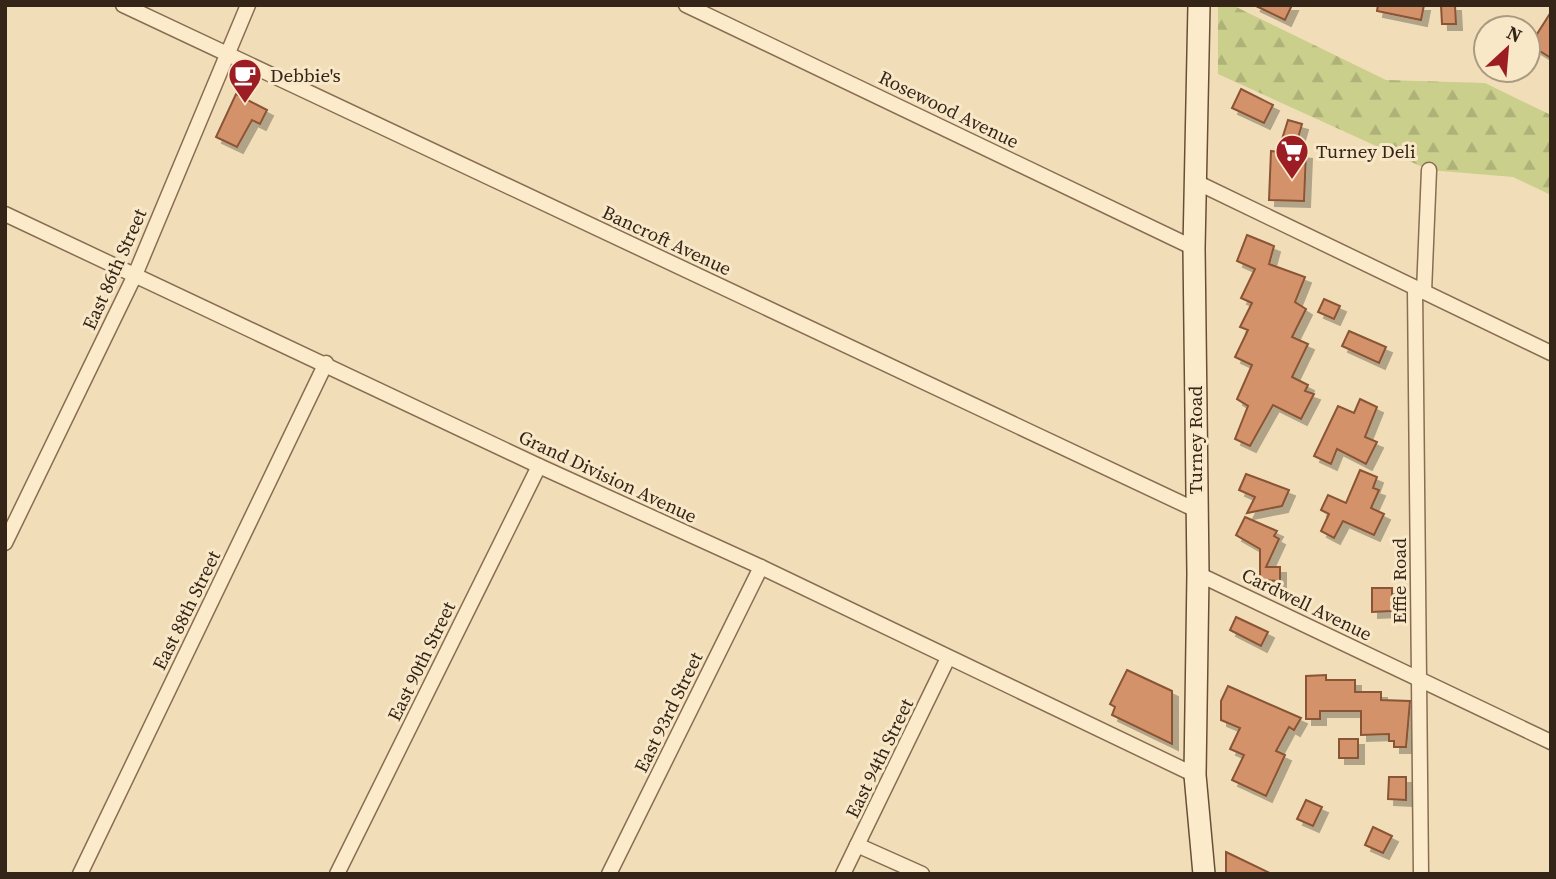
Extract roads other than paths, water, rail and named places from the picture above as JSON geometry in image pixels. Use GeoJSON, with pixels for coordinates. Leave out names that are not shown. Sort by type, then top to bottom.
{"type":"FeatureCollection","features":[{"type":"Feature","properties":{"kind":"main road","name":"Turney Road"},"geometry":{"type":"LineString","coordinates":[[1199,5],[1194,248],[1198,574],[1195,775],[1204,874]]}},
{"type":"Feature","properties":{"kind":"street","name":"Bancroft Avenue"},"geometry":{"type":"LineString","coordinates":[[123,5],[1196,510]]}},
{"type":"Feature","properties":{"kind":"street","name":"East 86th Street"},"geometry":{"type":"LineString","coordinates":[[5,543],[135,275],[248,5]]}},
{"type":"Feature","properties":{"kind":"street","name":"Rosewood Avenue"},"geometry":{"type":"LineString","coordinates":[[686,5],[1194,248]]}},
{"type":"Feature","properties":{"kind":"street","name":"Effie Road"},"geometry":{"type":"LineString","coordinates":[[1421,874],[1420,290],[1429,170]]}},
{"type":"Feature","properties":{"kind":"street"},"geometry":{"type":"LineString","coordinates":[[1196,182],[1551,353]]}},
{"type":"Feature","properties":{"kind":"street","name":"Grand Division Avenue"},"geometry":{"type":"LineString","coordinates":[[5,214],[326,363],[539,466],[761,567],[1195,775]]}},
{"type":"Feature","properties":{"kind":"street","name":"East 88th Street"},"geometry":{"type":"LineString","coordinates":[[80,874],[326,363]]}},
{"type":"Feature","properties":{"kind":"street","name":"East 90th Street"},"geometry":{"type":"LineString","coordinates":[[337,874],[539,466]]}},
{"type":"Feature","properties":{"kind":"street","name":"East 93rd Street"},"geometry":{"type":"LineString","coordinates":[[609,874],[761,567]]}},
{"type":"Feature","properties":{"kind":"street","name":"Cardwell Avenue"},"geometry":{"type":"LineString","coordinates":[[1198,574],[1551,742]]}},
{"type":"Feature","properties":{"kind":"street","name":"East 94th Street"},"geometry":{"type":"LineString","coordinates":[[843,874],[948,658]]}},
{"type":"Feature","properties":{"kind":"street"},"geometry":{"type":"LineString","coordinates":[[858,845],[922,874]]}},
{"type":"Feature","properties":{"kind":"place","name":"Debbie's"},"geometry":{"type":"Point","coordinates":[245,105]}},
{"type":"Feature","properties":{"kind":"place","name":"Turney Deli"},"geometry":{"type":"Point","coordinates":[1292,181]}}]}
